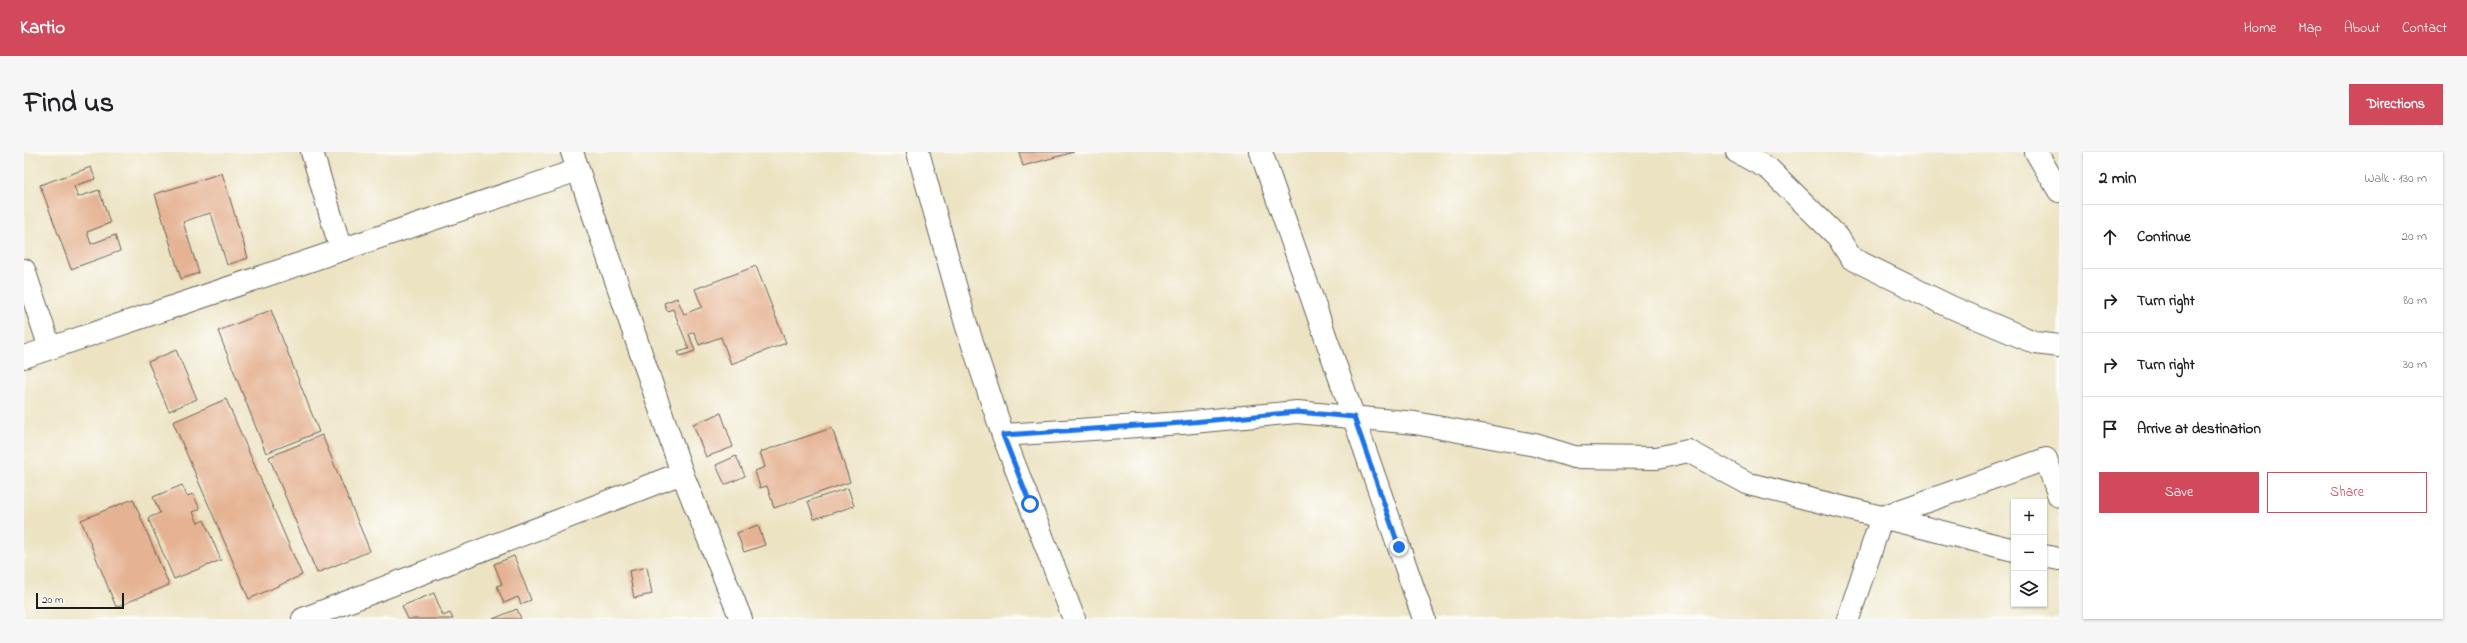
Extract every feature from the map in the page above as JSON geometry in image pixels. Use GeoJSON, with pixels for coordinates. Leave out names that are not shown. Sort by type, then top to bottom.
{"type":"FeatureCollection","features":[{"type":"Feature","properties":{"kind":"street"},"geometry":{"type":"LineString","coordinates":[[312,152],[341,250]]}},
{"type":"Feature","properties":{"kind":"street"},"geometry":{"type":"LineString","coordinates":[[918,152],[966,324],[1003,435],[1074,619]]}},
{"type":"Feature","properties":{"kind":"street"},"geometry":{"type":"LineString","coordinates":[[1261,152],[1424,619]]}},
{"type":"Feature","properties":{"kind":"street"},"geometry":{"type":"LineString","coordinates":[[1738,152],[1769,169],[1838,237],[1851,258],[1951,307],[2036,343],[2059,346]]}},
{"type":"Feature","properties":{"kind":"street"},"geometry":{"type":"LineString","coordinates":[[2036,152],[2059,191]]}},
{"type":"Feature","properties":{"kind":"street"},"geometry":{"type":"LineString","coordinates":[[24,357],[341,250],[575,161],[682,472],[742,619]]}},
{"type":"Feature","properties":{"kind":"street"},"geometry":{"type":"LineString","coordinates":[[24,270],[50,348]]}},
{"type":"Feature","properties":{"kind":"street"},"geometry":{"type":"LineString","coordinates":[[1003,435],[1182,423],[1297,412],[1415,423],[1535,445],[1574,457],[1657,458],[1688,451],[1749,484],[2011,549]]}},
{"type":"Feature","properties":{"kind":"street"},"geometry":{"type":"LineString","coordinates":[[1882,517],[2046,459],[2059,496]]}},
{"type":"Feature","properties":{"kind":"street"},"geometry":{"type":"LineString","coordinates":[[303,619],[349,611],[682,472]]}},
{"type":"Feature","properties":{"kind":"street"},"geometry":{"type":"LineString","coordinates":[[1848,619],[1882,517]]}},
{"type":"Feature","properties":{"kind":"street"},"geometry":{"type":"LineString","coordinates":[[2047,557],[2059,559]]}},
{"type":"Feature","properties":{"kind":"building"},"geometry":{"type":"Polygon","coordinates":[[[1019,152],[1074,152],[1023,166],[1019,152]]]}},
{"type":"Feature","properties":{"kind":"building"},"geometry":{"type":"Polygon","coordinates":[[[91,167],[95,179],[74,186],[78,197],[99,190],[110,223],[87,232],[91,244],[115,235],[120,251],[71,269],[40,185],[91,167]]]}},
{"type":"Feature","properties":{"kind":"building"},"geometry":{"type":"Polygon","coordinates":[[[222,173],[248,258],[227,265],[211,213],[200,216],[183,222],[199,273],[181,279],[155,194],[222,173]]]}},
{"type":"Feature","properties":{"kind":"building"},"geometry":{"type":"Polygon","coordinates":[[[756,266],[786,343],[731,364],[721,337],[699,345],[694,332],[689,334],[695,351],[680,356],[678,352],[689,349],[673,309],[667,311],[664,303],[677,298],[684,314],[702,307],[695,289],[756,266]]]}},
{"type":"Feature","properties":{"kind":"building"},"geometry":{"type":"Polygon","coordinates":[[[271,310],[319,432],[266,453],[218,331],[271,310]]]}},
{"type":"Feature","properties":{"kind":"building"},"geometry":{"type":"Polygon","coordinates":[[[176,350],[197,399],[169,411],[148,362],[176,350]]]}},
{"type":"Feature","properties":{"kind":"building"},"geometry":{"type":"Polygon","coordinates":[[[226,399],[302,575],[249,599],[173,422],[226,399]]]}},
{"type":"Feature","properties":{"kind":"building"},"geometry":{"type":"Polygon","coordinates":[[[721,413],[733,447],[706,457],[693,424],[721,413]]]}},
{"type":"Feature","properties":{"kind":"building"},"geometry":{"type":"Polygon","coordinates":[[[832,428],[850,482],[774,508],[767,486],[760,488],[755,471],[765,467],[760,452],[832,428]]]}},
{"type":"Feature","properties":{"kind":"building"},"geometry":{"type":"Polygon","coordinates":[[[322,435],[370,551],[317,573],[269,457],[322,435]]]}},
{"type":"Feature","properties":{"kind":"building"},"geometry":{"type":"Polygon","coordinates":[[[736,456],[745,476],[725,485],[716,465],[736,456]]]}},
{"type":"Feature","properties":{"kind":"building"},"geometry":{"type":"Polygon","coordinates":[[[182,485],[187,496],[193,494],[200,509],[193,512],[198,523],[204,520],[221,560],[174,579],[148,518],[160,513],[153,497],[182,485]]]}},
{"type":"Feature","properties":{"kind":"building"},"geometry":{"type":"Polygon","coordinates":[[[848,488],[854,506],[814,519],[808,501],[848,488]]]}},
{"type":"Feature","properties":{"kind":"building"},"geometry":{"type":"Polygon","coordinates":[[[133,499],[169,585],[116,607],[81,520],[133,499]]]}},
{"type":"Feature","properties":{"kind":"building"},"geometry":{"type":"Polygon","coordinates":[[[758,525],[765,545],[744,552],[737,533],[758,525]]]}},
{"type":"Feature","properties":{"kind":"building"},"geometry":{"type":"Polygon","coordinates":[[[514,556],[531,600],[521,604],[518,597],[504,603],[497,586],[502,584],[494,564],[514,556]]]}},
{"type":"Feature","properties":{"kind":"building"},"geometry":{"type":"Polygon","coordinates":[[[647,567],[652,594],[634,598],[629,571],[647,567]]]}},
{"type":"Feature","properties":{"kind":"building"},"geometry":{"type":"Polygon","coordinates":[[[434,593],[443,616],[450,613],[453,619],[408,619],[402,606],[434,593]]]}},
{"type":"Feature","properties":{"kind":"building"},"geometry":{"type":"Polygon","coordinates":[[[517,609],[521,619],[493,619],[517,609]]]}},
{"type":"Feature","properties":{"kind":"route"},"geometry":{"type":"LineString","coordinates":[[1030,504],[1003,435],[1079,428],[1182,423],[1297,412],[1354,417],[1399,547]]}}]}
